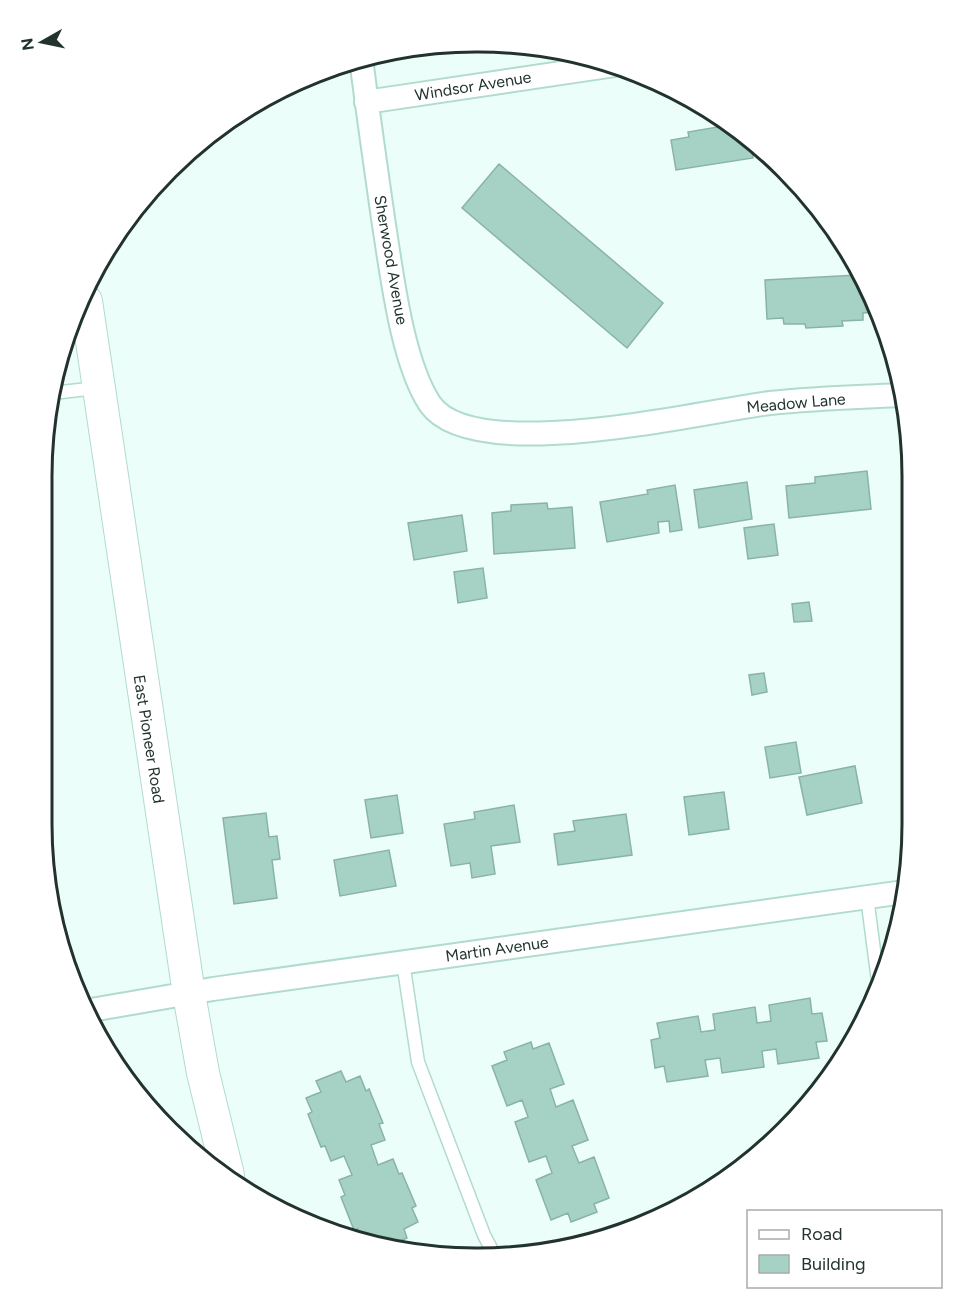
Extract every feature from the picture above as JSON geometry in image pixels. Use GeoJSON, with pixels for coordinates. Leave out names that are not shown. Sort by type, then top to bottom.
{"type":"FeatureCollection","features":[{"type":"Feature","properties":{"kind":"main road","name":"East Pioneer Road"},"geometry":{"type":"LineString","coordinates":[[87,310],[96,388],[189,994],[206,1084],[226,1165]]}},
{"type":"Feature","properties":{"kind":"street","name":"Sherwood Avenue"},"geometry":{"type":"LineString","coordinates":[[362,68],[395,296],[420,386],[431,406],[459,424],[481,430],[519,434],[574,432],[690,415]]}},
{"type":"Feature","properties":{"kind":"street","name":"Windsor Avenue"},"geometry":{"type":"LineString","coordinates":[[366,102],[592,68]]}},
{"type":"Feature","properties":{"kind":"street","name":"Meadow Lane"},"geometry":{"type":"LineString","coordinates":[[690,415],[771,403],[893,396]]}},
{"type":"Feature","properties":{"kind":"street","name":"Martin Avenue"},"geometry":{"type":"LineString","coordinates":[[95,1009],[895,892]]}},
{"type":"Feature","properties":{"kind":"lane"},"geometry":{"type":"LineString","coordinates":[[61,392],[96,388]]}},
{"type":"Feature","properties":{"kind":"lane"},"geometry":{"type":"LineString","coordinates":[[867,897],[876,967]]}},
{"type":"Feature","properties":{"kind":"lane"},"geometry":{"type":"LineString","coordinates":[[403,963],[418,1062],[491,1248]]}},
{"type":"Feature","properties":{"kind":"building"},"geometry":{"type":"Polygon","coordinates":[[[717,127],[752,154],[753,158],[676,170],[671,140],[689,137],[688,132],[717,127]]]}},
{"type":"Feature","properties":{"kind":"building"},"geometry":{"type":"Polygon","coordinates":[[[499,164],[663,303],[627,348],[462,208],[499,164]]]}},
{"type":"Feature","properties":{"kind":"building"},"geometry":{"type":"Polygon","coordinates":[[[851,275],[868,313],[863,313],[863,320],[842,321],[843,326],[806,328],[805,324],[784,324],[783,318],[767,319],[765,280],[851,275]]]}},
{"type":"Feature","properties":{"kind":"building"},"geometry":{"type":"Polygon","coordinates":[[[867,471],[871,509],[789,518],[786,486],[815,483],[815,477],[867,471]]]}},
{"type":"Feature","properties":{"kind":"building"},"geometry":{"type":"Polygon","coordinates":[[[747,482],[752,519],[699,528],[694,490],[747,482]]]}},
{"type":"Feature","properties":{"kind":"building"},"geometry":{"type":"Polygon","coordinates":[[[675,485],[682,530],[670,532],[669,521],[658,522],[659,533],[607,542],[600,502],[648,494],[647,490],[675,485]]]}},
{"type":"Feature","properties":{"kind":"building"},"geometry":{"type":"Polygon","coordinates":[[[547,503],[548,509],[572,507],[575,548],[494,554],[492,513],[511,511],[511,505],[547,503]]]}},
{"type":"Feature","properties":{"kind":"building"},"geometry":{"type":"Polygon","coordinates":[[[462,515],[467,551],[414,560],[408,523],[462,515]]]}},
{"type":"Feature","properties":{"kind":"building"},"geometry":{"type":"Polygon","coordinates":[[[774,524],[778,555],[748,559],[744,528],[774,524]]]}},
{"type":"Feature","properties":{"kind":"building"},"geometry":{"type":"Polygon","coordinates":[[[483,568],[487,598],[458,603],[454,572],[483,568]]]}},
{"type":"Feature","properties":{"kind":"building"},"geometry":{"type":"Polygon","coordinates":[[[809,602],[812,621],[794,622],[792,604],[809,602]]]}},
{"type":"Feature","properties":{"kind":"building"},"geometry":{"type":"Polygon","coordinates":[[[764,673],[767,692],[752,695],[749,675],[764,673]]]}},
{"type":"Feature","properties":{"kind":"building"},"geometry":{"type":"Polygon","coordinates":[[[796,742],[801,773],[770,778],[765,747],[796,742]]]}},
{"type":"Feature","properties":{"kind":"building"},"geometry":{"type":"Polygon","coordinates":[[[855,766],[862,803],[807,815],[799,777],[855,766]]]}},
{"type":"Feature","properties":{"kind":"building"},"geometry":{"type":"Polygon","coordinates":[[[724,792],[729,829],[689,835],[684,797],[724,792]]]}},
{"type":"Feature","properties":{"kind":"building"},"geometry":{"type":"Polygon","coordinates":[[[397,795],[403,833],[371,838],[365,800],[397,795]]]}},
{"type":"Feature","properties":{"kind":"building"},"geometry":{"type":"Polygon","coordinates":[[[514,805],[520,842],[491,846],[495,874],[472,878],[470,863],[451,866],[444,824],[475,819],[474,812],[514,805]]]}},
{"type":"Feature","properties":{"kind":"building"},"geometry":{"type":"Polygon","coordinates":[[[266,813],[269,837],[277,836],[280,859],[272,860],[277,898],[234,904],[223,818],[266,813]]]}},
{"type":"Feature","properties":{"kind":"building"},"geometry":{"type":"Polygon","coordinates":[[[626,814],[632,855],[558,865],[554,834],[575,831],[573,821],[626,814]]]}},
{"type":"Feature","properties":{"kind":"building"},"geometry":{"type":"Polygon","coordinates":[[[389,850],[396,886],[340,896],[334,860],[389,850]]]}},
{"type":"Feature","properties":{"kind":"building"},"geometry":{"type":"Polygon","coordinates":[[[810,998],[812,1014],[822,1013],[827,1041],[816,1042],[819,1058],[778,1064],[776,1049],[762,1051],[764,1067],[722,1073],[720,1058],[705,1060],[708,1076],[667,1082],[664,1066],[655,1068],[651,1040],[660,1038],[657,1023],[698,1016],[701,1032],[715,1030],[713,1014],[755,1007],[757,1023],[771,1021],[769,1005],[810,998]]]}},
{"type":"Feature","properties":{"kind":"building"},"geometry":{"type":"Polygon","coordinates":[[[531,1042],[533,1049],[549,1043],[564,1084],[550,1089],[556,1107],[573,1100],[588,1140],[572,1146],[579,1163],[594,1157],[609,1198],[594,1204],[597,1212],[571,1222],[568,1213],[551,1220],[536,1180],[552,1173],[546,1156],[529,1162],[515,1122],[528,1117],[522,1100],[507,1106],[492,1066],[507,1060],[504,1052],[531,1042]]]}},
{"type":"Feature","properties":{"kind":"building"},"geometry":{"type":"Polygon","coordinates":[[[341,1071],[346,1082],[360,1076],[366,1091],[369,1089],[383,1123],[379,1124],[385,1140],[371,1145],[378,1165],[393,1159],[399,1174],[402,1173],[416,1206],[412,1208],[418,1222],[404,1229],[407,1238],[401,1240],[354,1229],[341,1197],[345,1195],[339,1180],[352,1175],[344,1156],[331,1161],[325,1146],[321,1147],[308,1114],[312,1112],[306,1098],[321,1092],[316,1081],[341,1071]]]}}]}
